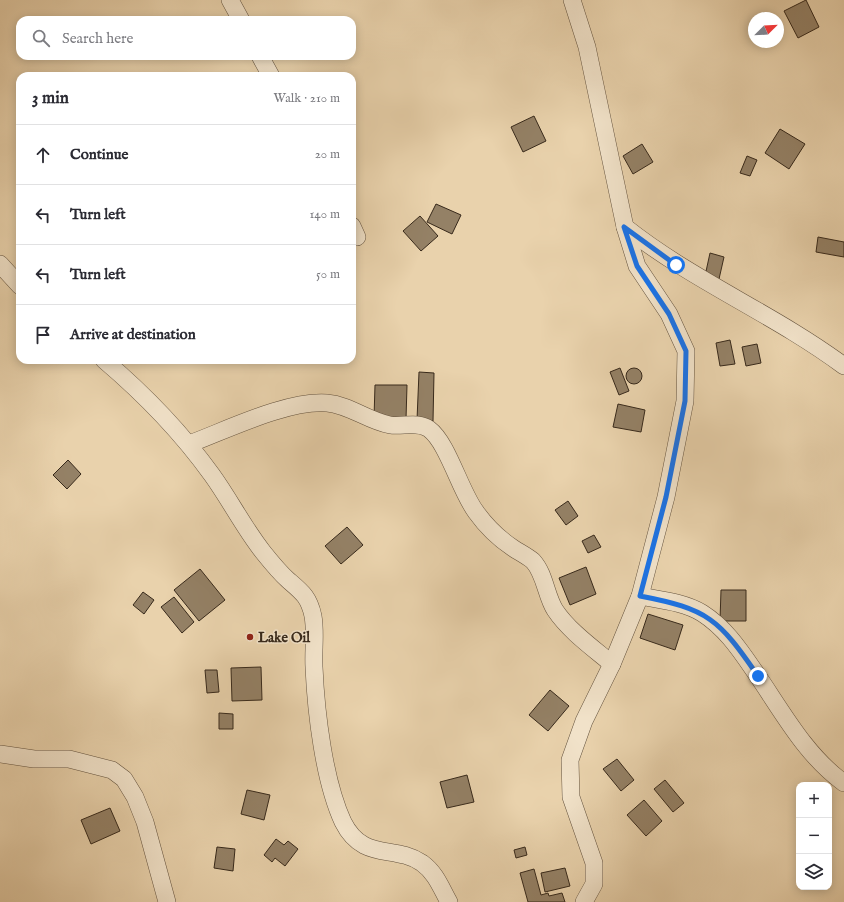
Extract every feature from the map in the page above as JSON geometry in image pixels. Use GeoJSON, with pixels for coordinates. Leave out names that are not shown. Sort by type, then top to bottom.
{"type":"FeatureCollection","features":[{"type":"Feature","properties":{"kind":"street"},"geometry":{"type":"LineString","coordinates":[[230,0],[238,16]]}},
{"type":"Feature","properties":{"kind":"street"},"geometry":{"type":"LineString","coordinates":[[572,0],[586,47],[624,227],[637,266],[669,314],[686,351],[685,401],[666,497],[640,596],[612,664],[584,721],[570,760],[571,797],[594,863],[594,884],[584,902]]}},
{"type":"Feature","properties":{"kind":"street"},"geometry":{"type":"LineString","coordinates":[[262,60],[269,72]]}},
{"type":"Feature","properties":{"kind":"street"},"geometry":{"type":"LineString","coordinates":[[624,227],[676,265],[814,344],[844,366]]}},
{"type":"Feature","properties":{"kind":"street"},"geometry":{"type":"LineString","coordinates":[[0,264],[16,282]]}},
{"type":"Feature","properties":{"kind":"street"},"geometry":{"type":"LineString","coordinates":[[108,364],[152,404],[189,444],[213,476],[262,551],[288,580],[302,590],[308,600],[313,615],[315,638],[314,671],[319,724],[335,799],[344,823],[355,840],[375,851],[401,855],[420,862],[433,872],[449,902]]}},
{"type":"Feature","properties":{"kind":"street"},"geometry":{"type":"LineString","coordinates":[[189,444],[280,411],[307,404],[328,403],[390,425],[420,425],[428,428],[435,435],[446,454],[462,490],[475,512],[494,534],[533,562],[539,570],[549,600],[556,612],[574,632],[612,664]]}},
{"type":"Feature","properties":{"kind":"street"},"geometry":{"type":"LineString","coordinates":[[640,596],[683,605],[701,612],[718,624],[735,643],[803,743],[821,764],[844,783]]}},
{"type":"Feature","properties":{"kind":"street"},"geometry":{"type":"LineString","coordinates":[[0,754],[34,759],[69,759],[112,770],[124,779],[135,796],[145,822],[167,902]]}},
{"type":"Feature","properties":{"kind":"building"},"geometry":{"type":"Polygon","coordinates":[[[806,0],[819,27],[798,38],[784,11],[806,0]]]}},
{"type":"Feature","properties":{"kind":"building"},"geometry":{"type":"Polygon","coordinates":[[[534,116],[546,141],[523,152],[511,127],[534,116]]]}},
{"type":"Feature","properties":{"kind":"building"},"geometry":{"type":"Polygon","coordinates":[[[780,129],[805,144],[789,169],[765,153],[780,129]]]}},
{"type":"Feature","properties":{"kind":"building"},"geometry":{"type":"Polygon","coordinates":[[[642,144],[653,162],[633,174],[623,156],[642,144]]]}},
{"type":"Feature","properties":{"kind":"building"},"geometry":{"type":"Polygon","coordinates":[[[747,156],[757,160],[750,176],[740,173],[747,156]]]}},
{"type":"Feature","properties":{"kind":"building"},"geometry":{"type":"Polygon","coordinates":[[[436,204],[461,215],[452,234],[427,222],[436,204]]]}},
{"type":"Feature","properties":{"kind":"building"},"geometry":{"type":"Polygon","coordinates":[[[420,216],[438,236],[421,251],[403,231],[420,216]]]}},
{"type":"Feature","properties":{"kind":"building"},"geometry":{"type":"Polygon","coordinates":[[[818,237],[844,242],[844,257],[816,252],[818,237]]]}},
{"type":"Feature","properties":{"kind":"building"},"geometry":{"type":"Polygon","coordinates":[[[710,253],[724,257],[719,279],[705,276],[710,253]]]}},
{"type":"Feature","properties":{"kind":"building"},"geometry":{"type":"Polygon","coordinates":[[[730,340],[735,364],[720,366],[716,343],[730,340]]]}},
{"type":"Feature","properties":{"kind":"building"},"geometry":{"type":"Polygon","coordinates":[[[757,344],[761,363],[746,366],[742,347],[757,344]]]}},
{"type":"Feature","properties":{"kind":"building"},"geometry":{"type":"Polygon","coordinates":[[[620,368],[629,391],[619,395],[610,372],[620,368]]]}},
{"type":"Feature","properties":{"kind":"building"},"geometry":{"type":"Polygon","coordinates":[[[634,368],[640,370],[642,376],[640,382],[634,384],[628,382],[626,376],[628,370],[634,368]]]}},
{"type":"Feature","properties":{"kind":"building"},"geometry":{"type":"Polygon","coordinates":[[[419,372],[434,373],[433,421],[417,420],[419,372]]]}},
{"type":"Feature","properties":{"kind":"building"},"geometry":{"type":"Polygon","coordinates":[[[375,385],[407,385],[406,419],[374,418],[375,385]]]}},
{"type":"Feature","properties":{"kind":"building"},"geometry":{"type":"Polygon","coordinates":[[[618,404],[645,410],[641,432],[613,427],[618,404]]]}},
{"type":"Feature","properties":{"kind":"building"},"geometry":{"type":"Polygon","coordinates":[[[68,460],[81,474],[67,489],[53,475],[68,460]]]}},
{"type":"Feature","properties":{"kind":"building"},"geometry":{"type":"Polygon","coordinates":[[[568,501],[578,516],[566,525],[555,510],[568,501]]]}},
{"type":"Feature","properties":{"kind":"building"},"geometry":{"type":"Polygon","coordinates":[[[347,527],[363,545],[341,564],[325,546],[347,527]]]}},
{"type":"Feature","properties":{"kind":"building"},"geometry":{"type":"Polygon","coordinates":[[[594,535],[601,547],[588,553],[582,541],[594,535]]]}},
{"type":"Feature","properties":{"kind":"building"},"geometry":{"type":"Polygon","coordinates":[[[586,567],[596,594],[570,605],[559,578],[586,567]]]}},
{"type":"Feature","properties":{"kind":"building"},"geometry":{"type":"Polygon","coordinates":[[[200,569],[225,600],[199,621],[174,590],[200,569]]]}},
{"type":"Feature","properties":{"kind":"building"},"geometry":{"type":"Polygon","coordinates":[[[721,590],[746,590],[746,621],[720,621],[721,590]]]}},
{"type":"Feature","properties":{"kind":"building"},"geometry":{"type":"Polygon","coordinates":[[[143,592],[154,600],[144,614],[133,605],[143,592]]]}},
{"type":"Feature","properties":{"kind":"building"},"geometry":{"type":"Polygon","coordinates":[[[174,597],[194,622],[182,633],[161,607],[174,597]]]}},
{"type":"Feature","properties":{"kind":"building"},"geometry":{"type":"Polygon","coordinates":[[[648,614],[683,625],[675,650],[640,638],[648,614]]]}},
{"type":"Feature","properties":{"kind":"building"},"geometry":{"type":"Polygon","coordinates":[[[261,667],[262,700],[232,701],[231,668],[261,667]]]}},
{"type":"Feature","properties":{"kind":"building"},"geometry":{"type":"Polygon","coordinates":[[[205,670],[217,670],[219,692],[207,693],[205,670]]]}},
{"type":"Feature","properties":{"kind":"building"},"geometry":{"type":"Polygon","coordinates":[[[550,690],[569,706],[548,731],[529,715],[550,690]]]}},
{"type":"Feature","properties":{"kind":"building"},"geometry":{"type":"Polygon","coordinates":[[[219,713],[233,714],[233,729],[219,729],[219,713]]]}},
{"type":"Feature","properties":{"kind":"building"},"geometry":{"type":"Polygon","coordinates":[[[617,759],[634,780],[621,791],[603,769],[617,759]]]}},
{"type":"Feature","properties":{"kind":"building"},"geometry":{"type":"Polygon","coordinates":[[[467,775],[474,802],[447,808],[440,782],[467,775]]]}},
{"type":"Feature","properties":{"kind":"building"},"geometry":{"type":"Polygon","coordinates":[[[665,780],[684,803],[673,812],[654,789],[665,780]]]}},
{"type":"Feature","properties":{"kind":"building"},"geometry":{"type":"Polygon","coordinates":[[[247,790],[270,795],[264,820],[241,814],[247,790]]]}},
{"type":"Feature","properties":{"kind":"building"},"geometry":{"type":"Polygon","coordinates":[[[644,800],[662,821],[646,836],[627,815],[644,800]]]}},
{"type":"Feature","properties":{"kind":"building"},"geometry":{"type":"Polygon","coordinates":[[[110,808],[120,831],[91,844],[81,820],[110,808]]]}},
{"type":"Feature","properties":{"kind":"building"},"geometry":{"type":"Polygon","coordinates":[[[276,839],[284,845],[288,841],[298,849],[285,866],[275,858],[272,862],[264,855],[276,839]]]}},
{"type":"Feature","properties":{"kind":"building"},"geometry":{"type":"Polygon","coordinates":[[[217,847],[235,849],[233,871],[214,868],[217,847]]]}},
{"type":"Feature","properties":{"kind":"building"},"geometry":{"type":"Polygon","coordinates":[[[525,847],[527,855],[516,858],[514,850],[525,847]]]}},
{"type":"Feature","properties":{"kind":"building"},"geometry":{"type":"Polygon","coordinates":[[[565,868],[570,886],[545,892],[541,873],[565,868]]]}},
{"type":"Feature","properties":{"kind":"building"},"geometry":{"type":"Polygon","coordinates":[[[534,869],[541,895],[548,893],[549,896],[562,893],[565,902],[528,902],[520,873],[534,869]]]}},
{"type":"Feature","properties":{"kind":"place","name":"Lake Oil"},"geometry":{"type":"Point","coordinates":[250,637]}},
{"type":"Feature","properties":{"kind":"route"},"geometry":{"type":"LineString","coordinates":[[676,265],[650,248],[624,227],[637,266],[669,314],[686,351],[685,401],[666,497],[640,596],[683,605],[701,612],[718,624],[735,643],[758,676]]}}]}
